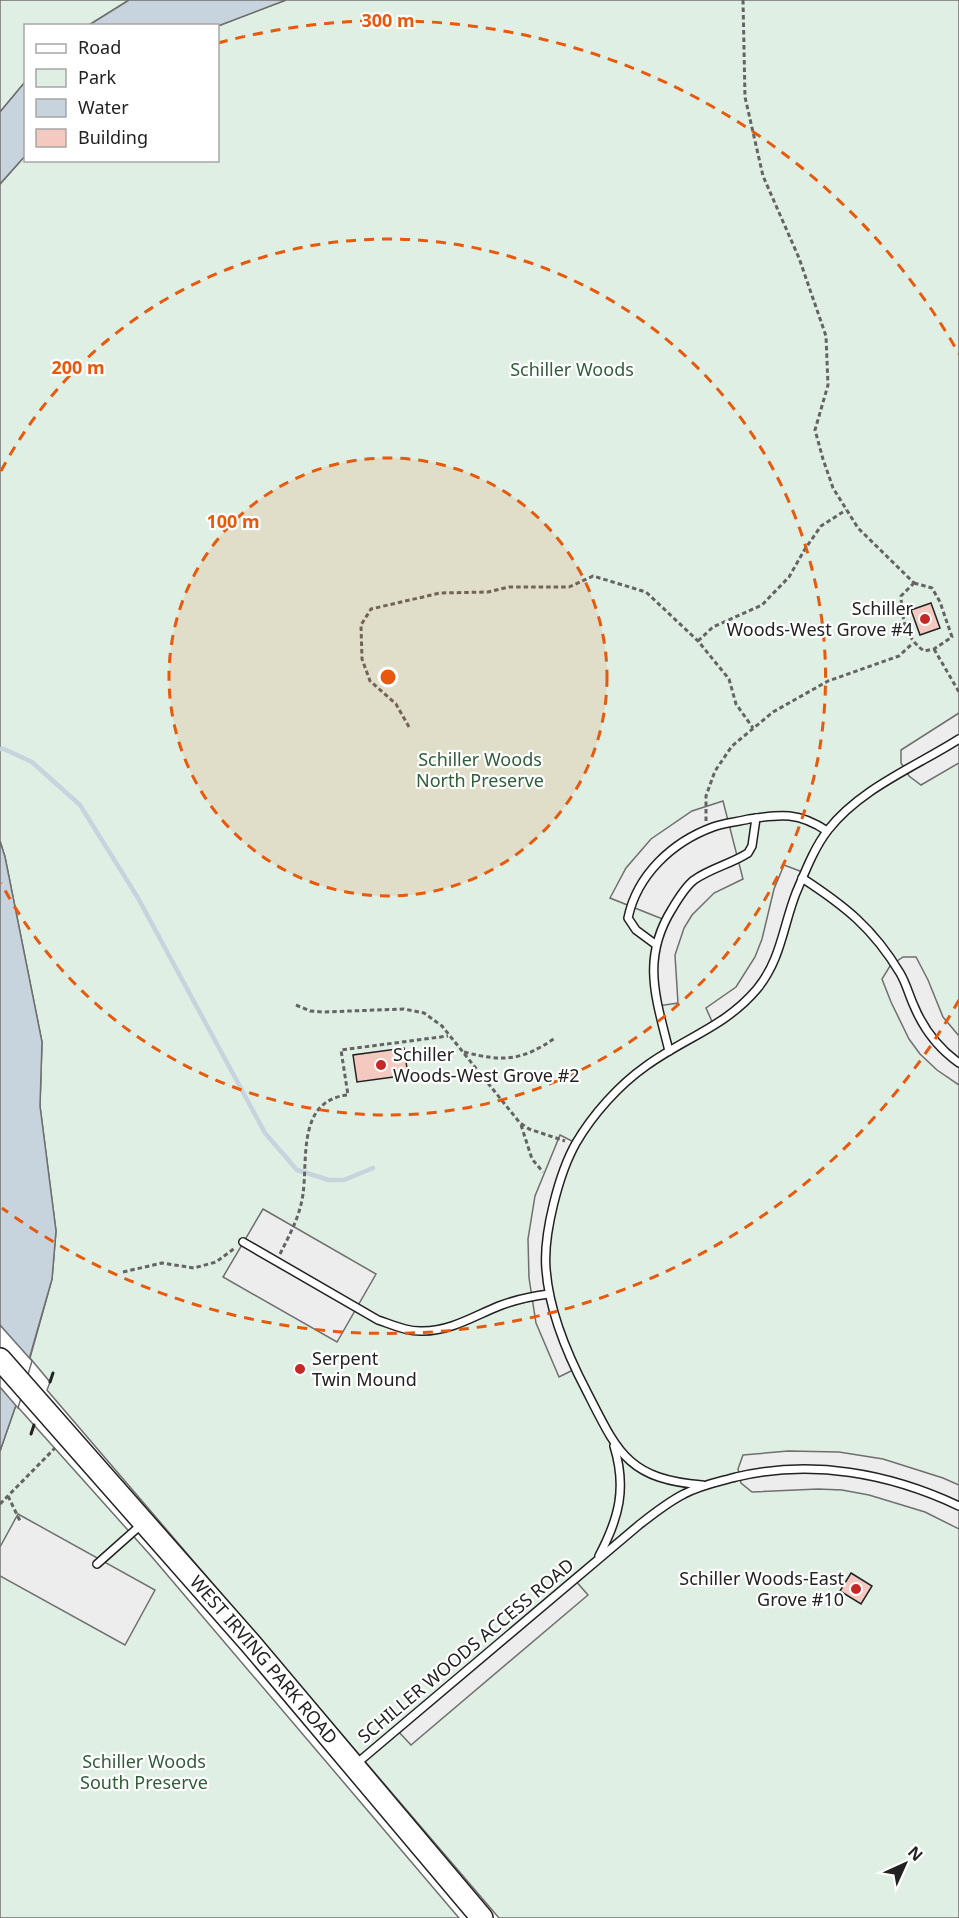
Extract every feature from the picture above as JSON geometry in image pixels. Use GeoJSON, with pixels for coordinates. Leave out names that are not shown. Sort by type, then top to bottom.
{"type":"FeatureCollection","features":[{"type":"Feature","properties":{"kind":"main road","name":"WEST IRVING PARK ROAD"},"geometry":{"type":"LineString","coordinates":[[0,1359],[144,1522],[482,1918]]}},
{"type":"Feature","properties":{"kind":"lane","name":"SCHILLER WOODS ACCESS ROAD"},"geometry":{"type":"LineString","coordinates":[[598,1558],[613,1530],[620,1497],[618,1461],[612,1441],[564,1344],[549,1294],[546,1268],[549,1226],[562,1178],[575,1145],[597,1113],[645,1067],[714,1026],[746,1001],[759,987],[775,960],[802,878],[827,831],[868,794],[959,739]]}},
{"type":"Feature","properties":{"kind":"lane"},"geometry":{"type":"LineString","coordinates":[[655,944],[636,930],[628,918],[633,898],[651,870],[676,847],[706,830],[756,818],[792,815],[815,823],[827,831]]}},
{"type":"Feature","properties":{"kind":"lane"},"geometry":{"type":"LineString","coordinates":[[669,1051],[654,984],[655,944],[670,911],[693,881],[748,853],[752,846],[756,818]]}},
{"type":"Feature","properties":{"kind":"lane"},"geometry":{"type":"LineString","coordinates":[[802,878],[849,910],[869,929],[902,976],[927,1033],[959,1063]]}},
{"type":"Feature","properties":{"kind":"lane"},"geometry":{"type":"LineString","coordinates":[[243,1242],[378,1320],[399,1328],[421,1332],[440,1330],[500,1306],[531,1296],[549,1294]]}},
{"type":"Feature","properties":{"kind":"lane","name":"SCHILLER WOODS ACCESS ROAD"},"geometry":{"type":"LineString","coordinates":[[612,1441],[639,1468],[678,1483],[702,1485]]}},
{"type":"Feature","properties":{"kind":"lane","name":"SCHILLER WOODS ACCESS ROAD"},"geometry":{"type":"LineString","coordinates":[[354,1766],[598,1558],[663,1507],[702,1485],[774,1470],[835,1470],[899,1482],[959,1506]]}},
{"type":"Feature","properties":{"kind":"lane"},"geometry":{"type":"LineString","coordinates":[[97,1564],[144,1522]]}},
{"type":"Feature","properties":{"kind":"path"},"geometry":{"type":"LineString","coordinates":[[743,0],[745,97],[763,176],[799,258],[826,336],[828,385],[815,430],[833,488],[858,528],[914,583],[932,588],[940,602],[952,637]]}},
{"type":"Feature","properties":{"kind":"path"},"geometry":{"type":"LineString","coordinates":[[698,641],[713,627],[762,605],[789,577],[804,549],[821,526],[846,510]]}},
{"type":"Feature","properties":{"kind":"path"},"geometry":{"type":"LineString","coordinates":[[409,727],[396,704],[370,681],[362,659],[361,625],[370,609],[440,593],[488,592],[509,587],[569,587],[593,576],[646,592],[698,641],[729,679],[736,704],[753,728]]}},
{"type":"Feature","properties":{"kind":"path"},"geometry":{"type":"LineString","coordinates":[[914,583],[901,596],[902,617],[913,643],[924,651],[934,649],[952,637],[959,636]]}},
{"type":"Feature","properties":{"kind":"path"},"geometry":{"type":"LineString","coordinates":[[706,830],[706,796],[715,771],[732,746],[773,712],[828,681],[899,656],[913,643]]}},
{"type":"Feature","properties":{"kind":"path"},"geometry":{"type":"LineString","coordinates":[[934,649],[959,692]]}},
{"type":"Feature","properties":{"kind":"path"},"geometry":{"type":"LineString","coordinates":[[296,1005],[310,1011],[323,1012],[416,1010],[434,1019],[520,1123],[529,1129],[552,1135],[575,1145]]}},
{"type":"Feature","properties":{"kind":"path"},"geometry":{"type":"LineString","coordinates":[[276,1261],[296,1223],[303,1195],[308,1131],[326,1103],[348,1095],[341,1050],[448,1036]]}},
{"type":"Feature","properties":{"kind":"path"},"geometry":{"type":"LineString","coordinates":[[463,1052],[491,1058],[520,1056],[540,1048],[555,1038]]}},
{"type":"Feature","properties":{"kind":"path"},"geometry":{"type":"LineString","coordinates":[[520,1123],[532,1159],[543,1172]]}},
{"type":"Feature","properties":{"kind":"path"},"geometry":{"type":"LineString","coordinates":[[123,1272],[162,1263],[194,1268],[216,1262],[243,1242]]}},
{"type":"Feature","properties":{"kind":"path"},"geometry":{"type":"LineString","coordinates":[[0,1504],[55,1448]]}},
{"type":"Feature","properties":{"kind":"path"},"geometry":{"type":"LineString","coordinates":[[8,1496],[21,1523]]}},
{"type":"Feature","properties":{"kind":"green space"},"geometry":{"type":"Polygon","coordinates":[[[0,0],[129,0],[91,24],[24,24],[24,83],[0,112],[0,0]]]}},
{"type":"Feature","properties":{"kind":"green space","name":"Schiller Woods North Preserve"},"geometry":{"type":"Polygon","coordinates":[[[286,0],[959,0],[959,1918],[499,1918],[47,1390],[50,1382],[30,1358],[52,1279],[56,1231],[40,1106],[42,1042],[0,841],[0,184],[24,157],[24,162],[219,162],[219,26],[286,0]]]}},
{"type":"Feature","properties":{"kind":"green space","name":"Schiller Woods South Preserve"},"geometry":{"type":"Polygon","coordinates":[[[16,1405],[152,1557],[459,1918],[0,1918],[0,1451],[16,1405]]]}},
{"type":"Feature","properties":{"kind":"shaded area"},"geometry":{"type":"Polygon","coordinates":[[[959,713],[959,763],[921,785],[909,776],[901,763],[901,750],[959,713]]]}},
{"type":"Feature","properties":{"kind":"shaded area"},"geometry":{"type":"Polygon","coordinates":[[[723,801],[743,879],[714,893],[692,915],[684,928],[675,955],[678,1003],[658,1006],[653,963],[665,920],[610,898],[626,868],[651,839],[692,811],[723,801]]]}},
{"type":"Feature","properties":{"kind":"shaded area"},"geometry":{"type":"Polygon","coordinates":[[[784,865],[805,873],[786,930],[759,987],[714,1026],[706,1008],[736,987],[755,957],[762,939],[774,889],[784,865]]]}},
{"type":"Feature","properties":{"kind":"shaded area"},"geometry":{"type":"Polygon","coordinates":[[[903,957],[916,957],[943,1017],[959,1036],[959,1085],[937,1070],[920,1054],[909,1039],[891,1002],[882,979],[890,966],[903,957]]]}},
{"type":"Feature","properties":{"kind":"shaded area"},"geometry":{"type":"Polygon","coordinates":[[[560,1135],[576,1143],[549,1226],[549,1294],[575,1369],[559,1377],[536,1323],[529,1278],[528,1239],[535,1196],[560,1135]]]}},
{"type":"Feature","properties":{"kind":"shaded area"},"geometry":{"type":"Polygon","coordinates":[[[263,1209],[376,1274],[337,1342],[223,1277],[263,1209]]]}},
{"type":"Feature","properties":{"kind":"shaded area"},"geometry":{"type":"Polygon","coordinates":[[[788,1451],[839,1452],[883,1459],[959,1485],[959,1529],[925,1512],[869,1495],[842,1490],[818,1489],[752,1492],[741,1483],[738,1469],[743,1455],[788,1451]]]}},
{"type":"Feature","properties":{"kind":"shaded area"},"geometry":{"type":"Polygon","coordinates":[[[18,1514],[155,1590],[125,1645],[0,1576],[0,1547],[18,1514]]]}},
{"type":"Feature","properties":{"kind":"shaded area"},"geometry":{"type":"Polygon","coordinates":[[[574,1579],[588,1595],[411,1745],[397,1730],[574,1579]]]}},
{"type":"Feature","properties":{"kind":"water"},"geometry":{"type":"Polygon","coordinates":[[[129,0],[286,0],[219,26],[91,24],[129,0]]]}},
{"type":"Feature","properties":{"kind":"water"},"geometry":{"type":"Polygon","coordinates":[[[24,83],[24,157],[0,184],[0,112],[24,83]]]}},
{"type":"Feature","properties":{"kind":"water"},"geometry":{"type":"Polygon","coordinates":[[[0,841],[42,1042],[40,1106],[56,1231],[52,1279],[16,1405],[0,1451],[0,841]]]}},
{"type":"Feature","properties":{"kind":"pier"},"geometry":{"type":"Polygon","coordinates":[[[0,1325],[32,1361],[18,1408],[0,1387],[0,1325]]]}},
{"type":"Feature","properties":{"kind":"building","name":"Schiller Woods-West Grove #4"},"geometry":{"type":"Polygon","coordinates":[[[931,603],[940,628],[920,635],[911,610],[931,603]]]}},
{"type":"Feature","properties":{"kind":"building","name":"Schiller Woods-West Grove #2"},"geometry":{"type":"Polygon","coordinates":[[[404,1048],[408,1075],[357,1082],[353,1055],[404,1048]]]}},
{"type":"Feature","properties":{"kind":"building","name":"Schiller Woods-East Grove #10"},"geometry":{"type":"Polygon","coordinates":[[[851,1573],[872,1586],[861,1604],[840,1591],[851,1573]]]}},
{"type":"Feature","properties":{"kind":"waterway"},"geometry":{"type":"LineString","coordinates":[[0,749],[32,762],[80,805],[138,898],[265,1133],[297,1170],[329,1180],[344,1180],[373,1168]]}},
{"type":"Feature","properties":{"kind":"wall"},"geometry":{"type":"LineString","coordinates":[[50,1382],[53,1373]]}},
{"type":"Feature","properties":{"kind":"wall"},"geometry":{"type":"LineString","coordinates":[[31,1434],[34,1425]]}},
{"type":"Feature","properties":{"kind":"place","name":"Schiller Woods-West Grove #4"},"geometry":{"type":"Point","coordinates":[925,619]}},
{"type":"Feature","properties":{"kind":"place","name":"Schiller Woods-West Grove #2"},"geometry":{"type":"Point","coordinates":[381,1065]}},
{"type":"Feature","properties":{"kind":"place","name":"Serpent Twin Mound"},"geometry":{"type":"Point","coordinates":[300,1369]}},
{"type":"Feature","properties":{"kind":"place","name":"Schiller Woods-East Grove #10"},"geometry":{"type":"Point","coordinates":[856,1589]}},
{"type":"Feature","properties":{"kind":"park label","name":"Schiller Woods"},"geometry":{"type":"Point","coordinates":[572,370]}}]}
